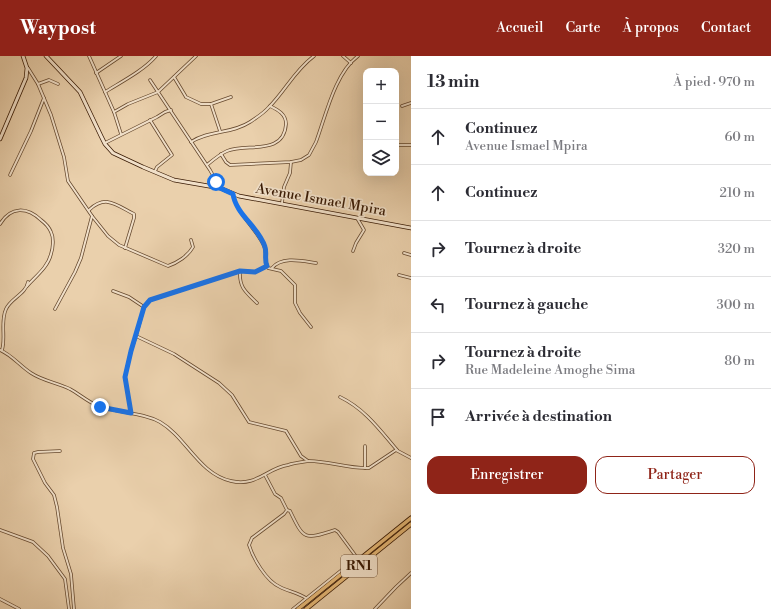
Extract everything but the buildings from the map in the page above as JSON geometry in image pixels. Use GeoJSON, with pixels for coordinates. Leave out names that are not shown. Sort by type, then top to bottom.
{"type":"FeatureCollection","features":[{"type":"Feature","properties":{"kind":"highway","name":"RN1"},"geometry":{"type":"LineString","coordinates":[[298,609],[330,581],[353,566],[411,518]]}},
{"type":"Feature","properties":{"kind":"highway","name":"RN1"},"geometry":{"type":"LineString","coordinates":[[306,609],[411,524]]}},
{"type":"Feature","properties":{"kind":"main road"},"geometry":{"type":"LineString","coordinates":[[0,139],[27,73],[23,56]]}},
{"type":"Feature","properties":{"kind":"main road","name":"Avenue Ismael Mpira"},"geometry":{"type":"LineString","coordinates":[[46,56],[80,92],[105,144],[113,152],[155,172],[182,182],[220,188],[233,194],[411,228]]}},
{"type":"Feature","properties":{"kind":"street"},"geometry":{"type":"LineString","coordinates":[[89,56],[114,112],[121,134]]}},
{"type":"Feature","properties":{"kind":"street"},"geometry":{"type":"LineString","coordinates":[[96,73],[121,56]]}},
{"type":"Feature","properties":{"kind":"street"},"geometry":{"type":"LineString","coordinates":[[105,92],[129,77],[156,56]]}},
{"type":"Feature","properties":{"kind":"street"},"geometry":{"type":"LineString","coordinates":[[114,112],[128,104],[158,92],[196,56]]}},
{"type":"Feature","properties":{"kind":"street"},"geometry":{"type":"LineString","coordinates":[[191,142],[198,138],[220,131],[244,126],[270,106],[303,65],[314,56]]}},
{"type":"Feature","properties":{"kind":"street"},"geometry":{"type":"LineString","coordinates":[[343,56],[351,63]]}},
{"type":"Feature","properties":{"kind":"street"},"geometry":{"type":"LineString","coordinates":[[222,154],[226,162],[230,165],[291,162],[306,158],[312,151],[343,73],[358,56]]}},
{"type":"Feature","properties":{"kind":"street"},"geometry":{"type":"LineString","coordinates":[[27,68],[38,84],[54,124],[68,181],[92,216],[113,241],[125,248],[168,266],[191,252],[193,248],[191,240]]}},
{"type":"Feature","properties":{"kind":"street"},"geometry":{"type":"LineString","coordinates":[[174,77],[186,97],[201,104],[211,104],[231,97]]}},
{"type":"Feature","properties":{"kind":"street"},"geometry":{"type":"LineString","coordinates":[[38,84],[49,80],[58,84]]}},
{"type":"Feature","properties":{"kind":"street"},"geometry":{"type":"LineString","coordinates":[[150,80],[172,110],[220,188]]}},
{"type":"Feature","properties":{"kind":"street"},"geometry":{"type":"LineString","coordinates":[[10,175],[31,131],[44,98]]}},
{"type":"Feature","properties":{"kind":"street"},"geometry":{"type":"LineString","coordinates":[[402,106],[411,103]]}},
{"type":"Feature","properties":{"kind":"street"},"geometry":{"type":"LineString","coordinates":[[211,104],[220,131]]}},
{"type":"Feature","properties":{"kind":"street"},"geometry":{"type":"LineString","coordinates":[[207,165],[222,154],[233,150],[269,146],[278,141],[284,132],[286,122],[285,117],[282,113],[270,106]]}},
{"type":"Feature","properties":{"kind":"street"},"geometry":{"type":"LineString","coordinates":[[105,144],[121,134],[172,110]]}},
{"type":"Feature","properties":{"kind":"street"},"geometry":{"type":"LineString","coordinates":[[150,120],[172,155],[157,167],[155,172]]}},
{"type":"Feature","properties":{"kind":"street"},"geometry":{"type":"LineString","coordinates":[[399,145],[411,145]]}},
{"type":"Feature","properties":{"kind":"street"},"geometry":{"type":"LineString","coordinates":[[282,203],[284,187],[290,173],[291,162]]}},
{"type":"Feature","properties":{"kind":"street"},"geometry":{"type":"LineString","coordinates":[[233,194],[236,205],[265,248],[265,259],[267,266]]}},
{"type":"Feature","properties":{"kind":"street"},"geometry":{"type":"LineString","coordinates":[[89,210],[98,202],[106,201],[134,214],[125,248]]}},
{"type":"Feature","properties":{"kind":"street"},"geometry":{"type":"LineString","coordinates":[[0,224],[4,218],[16,210],[26,211],[33,213],[51,232],[53,242],[48,262],[25,290],[10,303],[5,311],[3,321],[4,340],[1,350],[33,375],[71,390],[95,405],[110,410],[147,416],[161,423],[173,432],[196,457],[220,477],[229,481],[241,482],[255,480],[285,465],[309,461],[364,469],[372,467],[389,454],[394,451],[398,451]]}},
{"type":"Feature","properties":{"kind":"street"},"geometry":{"type":"LineString","coordinates":[[55,309],[81,258],[92,216]]}},
{"type":"Feature","properties":{"kind":"street"},"geometry":{"type":"LineString","coordinates":[[353,251],[364,230],[357,218]]}},
{"type":"Feature","properties":{"kind":"street"},"geometry":{"type":"LineString","coordinates":[[404,253],[411,255]]}},
{"type":"Feature","properties":{"kind":"street"},"geometry":{"type":"LineString","coordinates":[[272,268],[279,262],[302,260],[316,263]]}},
{"type":"Feature","properties":{"kind":"street"},"geometry":{"type":"LineString","coordinates":[[131,413],[125,377],[144,307],[150,300],[240,271],[255,272],[267,266],[280,271],[294,282],[296,287],[294,295],[295,303],[311,326]]}},
{"type":"Feature","properties":{"kind":"street"},"geometry":{"type":"LineString","coordinates":[[240,271],[240,282],[242,287],[257,303]]}},
{"type":"Feature","properties":{"kind":"street"},"geometry":{"type":"LineString","coordinates":[[399,275],[411,278]]}},
{"type":"Feature","properties":{"kind":"street"},"geometry":{"type":"LineString","coordinates":[[27,286],[28,282]]}},
{"type":"Feature","properties":{"kind":"street"},"geometry":{"type":"LineString","coordinates":[[113,291],[129,297],[144,307]]}},
{"type":"Feature","properties":{"kind":"street"},"geometry":{"type":"LineString","coordinates":[[136,336],[174,354],[219,383],[232,395],[249,422],[286,431],[301,456],[309,461]]}},
{"type":"Feature","properties":{"kind":"street"},"geometry":{"type":"LineString","coordinates":[[340,397],[355,405],[368,416],[398,451],[411,458]]}},
{"type":"Feature","properties":{"kind":"street"},"geometry":{"type":"LineString","coordinates":[[364,469],[365,446]]}},
{"type":"Feature","properties":{"kind":"street"},"geometry":{"type":"LineString","coordinates":[[60,451],[34,453],[33,459],[45,483],[54,495],[63,548],[72,574],[74,609]]}},
{"type":"Feature","properties":{"kind":"street"},"geometry":{"type":"LineString","coordinates":[[265,476],[275,494],[281,498],[287,510],[290,511],[300,530],[305,535],[310,537],[335,530],[338,532],[355,555],[353,566]]}},
{"type":"Feature","properties":{"kind":"street"},"geometry":{"type":"LineString","coordinates":[[287,510],[284,514],[252,538],[249,545],[258,566],[274,584],[306,598]]}},
{"type":"Feature","properties":{"kind":"street"},"geometry":{"type":"LineString","coordinates":[[0,530],[33,542],[48,556],[65,579],[69,609]]}},
{"type":"Feature","properties":{"kind":"street"},"geometry":{"type":"LineString","coordinates":[[292,609],[330,581],[353,561]]}},
{"type":"Feature","properties":{"kind":"street"},"geometry":{"type":"LineString","coordinates":[[375,609],[411,572]]}},
{"type":"Feature","properties":{"kind":"street"},"geometry":{"type":"LineString","coordinates":[[0,604],[1,600],[19,609]]}},
{"type":"Feature","properties":{"kind":"route"},"geometry":{"type":"LineString","coordinates":[[100,407],[131,413],[125,377],[144,307],[150,300],[240,271],[255,272],[267,266],[265,259],[265,248],[236,205],[233,194],[220,188],[216,182]]}}]}
